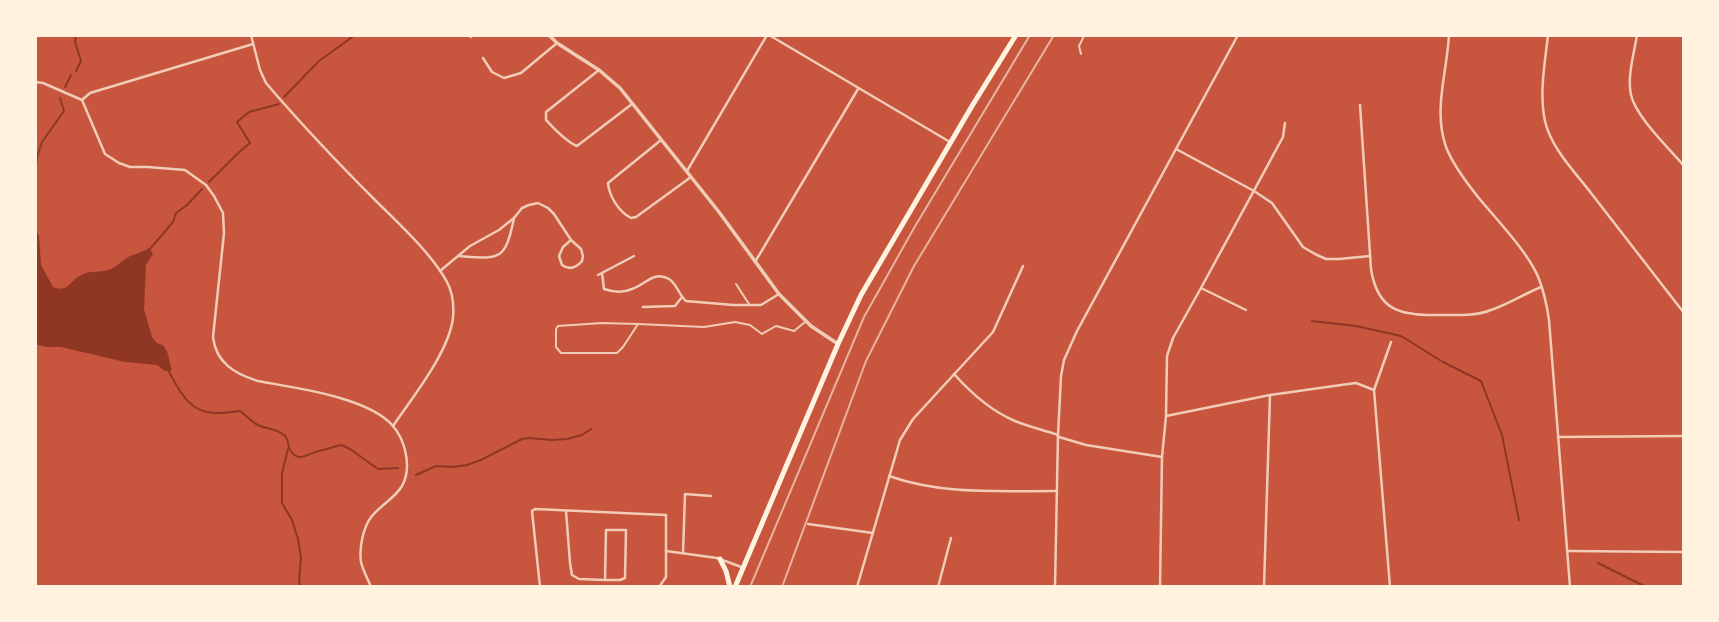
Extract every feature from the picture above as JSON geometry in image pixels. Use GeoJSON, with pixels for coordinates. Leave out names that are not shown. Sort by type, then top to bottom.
{"type":"FeatureCollection","features":[{"type":"Feature","properties":{"kind":"highway"},"geometry":{"type":"LineString","coordinates":[[733,587],[744,568],[861,295],[1016,35]]}},
{"type":"Feature","properties":{"kind":"highway"},"geometry":{"type":"LineString","coordinates":[[720,559],[733,587]]}},
{"type":"Feature","properties":{"kind":"street"},"geometry":{"type":"LineString","coordinates":[[251,35],[260,71],[267,83],[331,155],[401,226],[440,271],[451,291],[453,308],[449,337],[393,426]]}},
{"type":"Feature","properties":{"kind":"street"},"geometry":{"type":"LineString","coordinates":[[549,35],[620,88],[687,171],[779,294],[820,333],[838,344]]}},
{"type":"Feature","properties":{"kind":"street"},"geometry":{"type":"LineString","coordinates":[[687,171],[768,35],[950,142]]}},
{"type":"Feature","properties":{"kind":"street"},"geometry":{"type":"LineString","coordinates":[[1055,587],[1058,436],[1064,359],[1238,35]]}},
{"type":"Feature","properties":{"kind":"street"},"geometry":{"type":"LineString","coordinates":[[1450,35],[1440,110],[1447,148],[1469,186],[1524,254],[1540,281],[1546,298],[1570,587]]}},
{"type":"Feature","properties":{"kind":"street"},"geometry":{"type":"LineString","coordinates":[[1548,35],[1543,101],[1548,133],[1684,313]]}},
{"type":"Feature","properties":{"kind":"street"},"geometry":{"type":"LineString","coordinates":[[1637,35],[1630,85],[1634,104],[1684,166]]}},
{"type":"Feature","properties":{"kind":"street"},"geometry":{"type":"LineString","coordinates":[[483,58],[492,72],[505,78],[520,73],[557,43]]}},
{"type":"Feature","properties":{"kind":"street"},"geometry":{"type":"LineString","coordinates":[[82,100],[90,93],[253,44]]}},
{"type":"Feature","properties":{"kind":"street"},"geometry":{"type":"LineString","coordinates":[[599,71],[546,112],[546,120],[571,144],[577,146],[633,102]]}},
{"type":"Feature","properties":{"kind":"street"},"geometry":{"type":"LineString","coordinates":[[35,82],[82,100],[105,154],[119,163],[130,167],[186,170],[206,185],[223,213],[224,233],[213,337],[217,353],[224,363],[242,376],[359,404],[393,426],[405,452],[406,475],[396,494],[371,517],[365,527],[361,562],[371,587]]}},
{"type":"Feature","properties":{"kind":"street"},"geometry":{"type":"LineString","coordinates":[[755,262],[859,89]]}},
{"type":"Feature","properties":{"kind":"street"},"geometry":{"type":"LineString","coordinates":[[1360,105],[1373,280],[1378,292],[1391,307],[1401,313],[1465,315],[1489,311],[1541,287]]}},
{"type":"Feature","properties":{"kind":"street"},"geometry":{"type":"LineString","coordinates":[[1160,587],[1167,356],[1173,338],[1283,137],[1285,123]]}},
{"type":"Feature","properties":{"kind":"street"},"geometry":{"type":"LineString","coordinates":[[662,140],[608,183],[617,205],[625,215],[636,217],[691,177]]}},
{"type":"Feature","properties":{"kind":"street"},"geometry":{"type":"LineString","coordinates":[[1176,149],[1272,203],[1303,247],[1315,254],[1326,259],[1370,256]]}},
{"type":"Feature","properties":{"kind":"street"},"geometry":{"type":"LineString","coordinates":[[440,271],[470,246],[504,226],[522,208],[529,205],[538,204],[548,208],[571,240],[581,249],[583,256],[580,263],[568,268],[562,265],[559,256],[563,247],[571,240]]}},
{"type":"Feature","properties":{"kind":"street"},"geometry":{"type":"LineString","coordinates":[[458,257],[487,259],[498,256],[507,246],[514,218]]}},
{"type":"Feature","properties":{"kind":"street"},"geometry":{"type":"LineString","coordinates":[[504,226],[511,232]]}},
{"type":"Feature","properties":{"kind":"street"},"geometry":{"type":"LineString","coordinates":[[634,256],[600,274],[604,289],[624,292],[659,275],[673,282],[686,301],[761,305],[779,294]]}},
{"type":"Feature","properties":{"kind":"street"},"geometry":{"type":"LineString","coordinates":[[857,587],[900,440],[954,373],[993,332],[1023,265]]}},
{"type":"Feature","properties":{"kind":"street"},"geometry":{"type":"LineString","coordinates":[[1201,289],[1246,310]]}},
{"type":"Feature","properties":{"kind":"street"},"geometry":{"type":"LineString","coordinates":[[643,307],[675,306],[682,297]]}},
{"type":"Feature","properties":{"kind":"street"},"geometry":{"type":"LineString","coordinates":[[1390,587],[1374,390],[1391,342]]}},
{"type":"Feature","properties":{"kind":"street"},"geometry":{"type":"LineString","coordinates":[[954,373],[966,388],[999,413],[1016,422],[1086,445],[1162,457]]}},
{"type":"Feature","properties":{"kind":"street"},"geometry":{"type":"LineString","coordinates":[[1166,416],[1270,395],[1356,383],[1374,390]]}},
{"type":"Feature","properties":{"kind":"street"},"geometry":{"type":"LineString","coordinates":[[1264,587],[1270,395]]}},
{"type":"Feature","properties":{"kind":"street"},"geometry":{"type":"LineString","coordinates":[[1558,437],[1684,436]]}},
{"type":"Feature","properties":{"kind":"street"},"geometry":{"type":"LineString","coordinates":[[889,476],[918,485],[964,490],[1057,491]]}},
{"type":"Feature","properties":{"kind":"street"},"geometry":{"type":"LineString","coordinates":[[683,553],[685,495],[711,496]]}},
{"type":"Feature","properties":{"kind":"street"},"geometry":{"type":"LineString","coordinates":[[540,587],[532,511],[535,509],[666,515],[666,577],[659,587]]}},
{"type":"Feature","properties":{"kind":"street"},"geometry":{"type":"LineString","coordinates":[[566,511],[572,575],[579,579],[606,580],[620,580],[625,578],[626,530],[606,530],[606,580]]}},
{"type":"Feature","properties":{"kind":"street"},"geometry":{"type":"LineString","coordinates":[[808,524],[873,533]]}},
{"type":"Feature","properties":{"kind":"street"},"geometry":{"type":"LineString","coordinates":[[938,587],[951,538]]}},
{"type":"Feature","properties":{"kind":"street"},"geometry":{"type":"LineString","coordinates":[[666,551],[720,559],[744,568]]}},
{"type":"Feature","properties":{"kind":"street"},"geometry":{"type":"LineString","coordinates":[[1567,551],[1684,552]]}},
{"type":"Feature","properties":{"kind":"lane"},"geometry":{"type":"LineString","coordinates":[[1081,54],[1079,46],[1084,36]]}},
{"type":"Feature","properties":{"kind":"lane"},"geometry":{"type":"LineString","coordinates":[[736,284],[750,305]]}},
{"type":"Feature","properties":{"kind":"lane"},"geometry":{"type":"LineString","coordinates":[[638,324],[617,353],[561,353],[556,347],[558,326],[602,323],[638,324],[704,327],[735,323],[750,325],[762,334],[776,326],[794,331],[806,321]]}},
{"type":"Feature","properties":{"kind":"shaded area"},"geometry":{"type":"Polygon","coordinates":[[[35,227],[39,236],[41,265],[53,287],[58,288],[66,287],[84,273],[112,269],[128,257],[149,248],[153,254],[146,265],[144,309],[152,337],[167,351],[172,371],[165,371],[157,365],[125,362],[61,347],[35,344],[35,227]]]}},
{"type":"Feature","properties":{"kind":"waterway"},"geometry":{"type":"LineString","coordinates":[[76,35],[75,42],[81,61],[76,71]]}},
{"type":"Feature","properties":{"kind":"waterway"},"geometry":{"type":"LineString","coordinates":[[284,97],[319,61],[355,35]]}},
{"type":"Feature","properties":{"kind":"waterway"},"geometry":{"type":"LineString","coordinates":[[65,87],[71,75]]}},
{"type":"Feature","properties":{"kind":"waterway"},"geometry":{"type":"LineString","coordinates":[[35,176],[42,142],[64,111],[60,98]]}},
{"type":"Feature","properties":{"kind":"waterway"},"geometry":{"type":"LineString","coordinates":[[209,182],[250,143],[237,122],[249,112],[279,104]]}},
{"type":"Feature","properties":{"kind":"waterway"},"geometry":{"type":"LineString","coordinates":[[150,249],[173,222],[176,213],[202,189]]}},
{"type":"Feature","properties":{"kind":"waterway"},"geometry":{"type":"LineString","coordinates":[[1312,321],[1356,326],[1401,336],[1481,381],[1502,435],[1519,520]]}},
{"type":"Feature","properties":{"kind":"waterway"},"geometry":{"type":"LineString","coordinates":[[168,370],[181,393],[199,410],[220,413],[240,411],[255,424],[284,435],[290,450],[297,456],[341,445],[378,469],[398,468]]}},
{"type":"Feature","properties":{"kind":"waterway"},"geometry":{"type":"LineString","coordinates":[[416,475],[436,466],[467,465],[522,439],[567,439],[591,429]]}},
{"type":"Feature","properties":{"kind":"waterway"},"geometry":{"type":"LineString","coordinates":[[288,449],[282,473],[282,503],[292,520],[298,539],[301,557],[300,587]]}},
{"type":"Feature","properties":{"kind":"waterway"},"geometry":{"type":"LineString","coordinates":[[1598,563],[1646,587]]}},
{"type":"Feature","properties":{"kind":"railway"},"geometry":{"type":"LineString","coordinates":[[750,587],[864,317],[1030,35]]}},
{"type":"Feature","properties":{"kind":"railway"},"geometry":{"type":"LineString","coordinates":[[782,587],[866,361],[914,266],[1054,35]]}}]}
